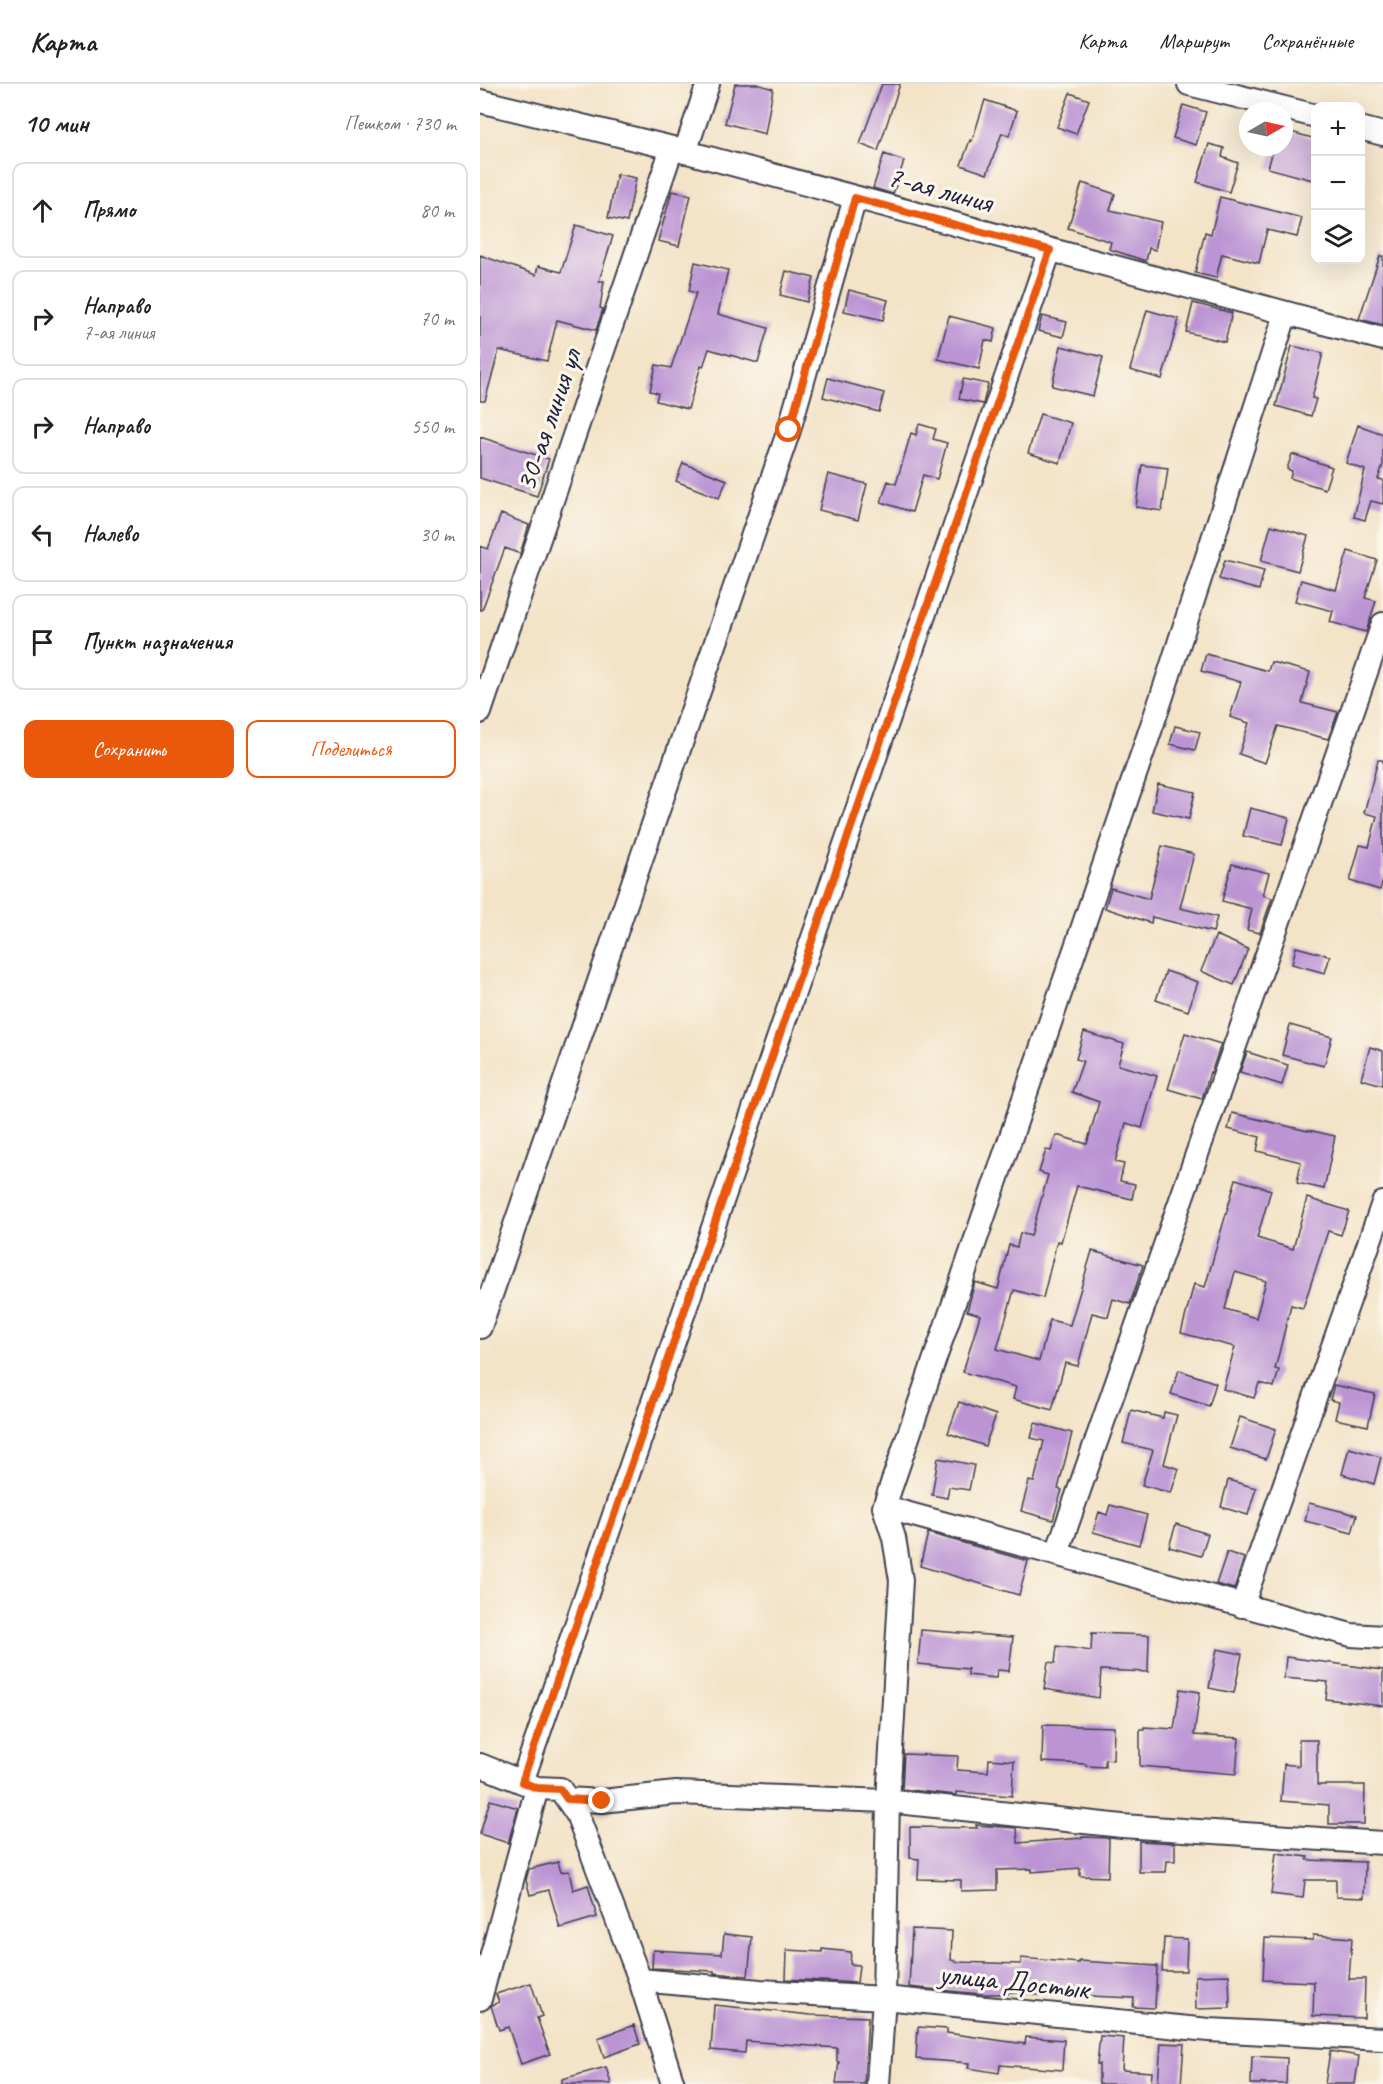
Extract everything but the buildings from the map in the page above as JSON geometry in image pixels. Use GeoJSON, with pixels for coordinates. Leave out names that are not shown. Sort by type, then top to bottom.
{"type":"FeatureCollection","features":[{"type":"Feature","properties":{"kind":"street","name":"30-ая линия ул"},"geometry":{"type":"LineString","coordinates":[[480,711],[678,150],[708,84]]}},
{"type":"Feature","properties":{"kind":"street"},"geometry":{"type":"LineString","coordinates":[[1189,84],[1311,115]]}},
{"type":"Feature","properties":{"kind":"street","name":"7-ая линия"},"geometry":{"type":"LineString","coordinates":[[480,101],[678,150],[1383,339]]}},
{"type":"Feature","properties":{"kind":"street"},"geometry":{"type":"LineString","coordinates":[[1365,129],[1383,134]]}},
{"type":"Feature","properties":{"kind":"street"},"geometry":{"type":"LineString","coordinates":[[480,1328],[789,430],[855,198]]}},
{"type":"Feature","properties":{"kind":"street"},"geometry":{"type":"LineString","coordinates":[[480,1999],[530,1785],[1050,250]]}},
{"type":"Feature","properties":{"kind":"street"},"geometry":{"type":"LineString","coordinates":[[878,2084],[884,1998],[888,1801],[902,1580],[894,1538],[884,1507],[1161,699],[1286,313]]}},
{"type":"Feature","properties":{"kind":"street"},"geometry":{"type":"LineString","coordinates":[[1057,1553],[1383,624]]}},
{"type":"Feature","properties":{"kind":"street"},"geometry":{"type":"LineString","coordinates":[[1242,1606],[1383,1203]]}},
{"type":"Feature","properties":{"kind":"street"},"geometry":{"type":"LineString","coordinates":[[884,1507],[1351,1635],[1383,1637]]}},
{"type":"Feature","properties":{"kind":"street"},"geometry":{"type":"LineString","coordinates":[[480,1765],[530,1785],[560,1789],[578,1814],[640,1980],[673,2084]]}},
{"type":"Feature","properties":{"kind":"street"},"geometry":{"type":"LineString","coordinates":[[567,1799],[602,1801],[676,1793],[888,1801],[1122,1826],[1383,1843]]}},
{"type":"Feature","properties":{"kind":"street","name":"улица Достык"},"geometry":{"type":"LineString","coordinates":[[640,1980],[760,1991],[884,1998],[1209,2030],[1383,2040]]}},
{"type":"Feature","properties":{"kind":"route"},"geometry":{"type":"LineString","coordinates":[[602,1801],[567,1799],[560,1789],[537,1788],[522,1782],[1050,250],[855,198],[789,430]]}}]}
